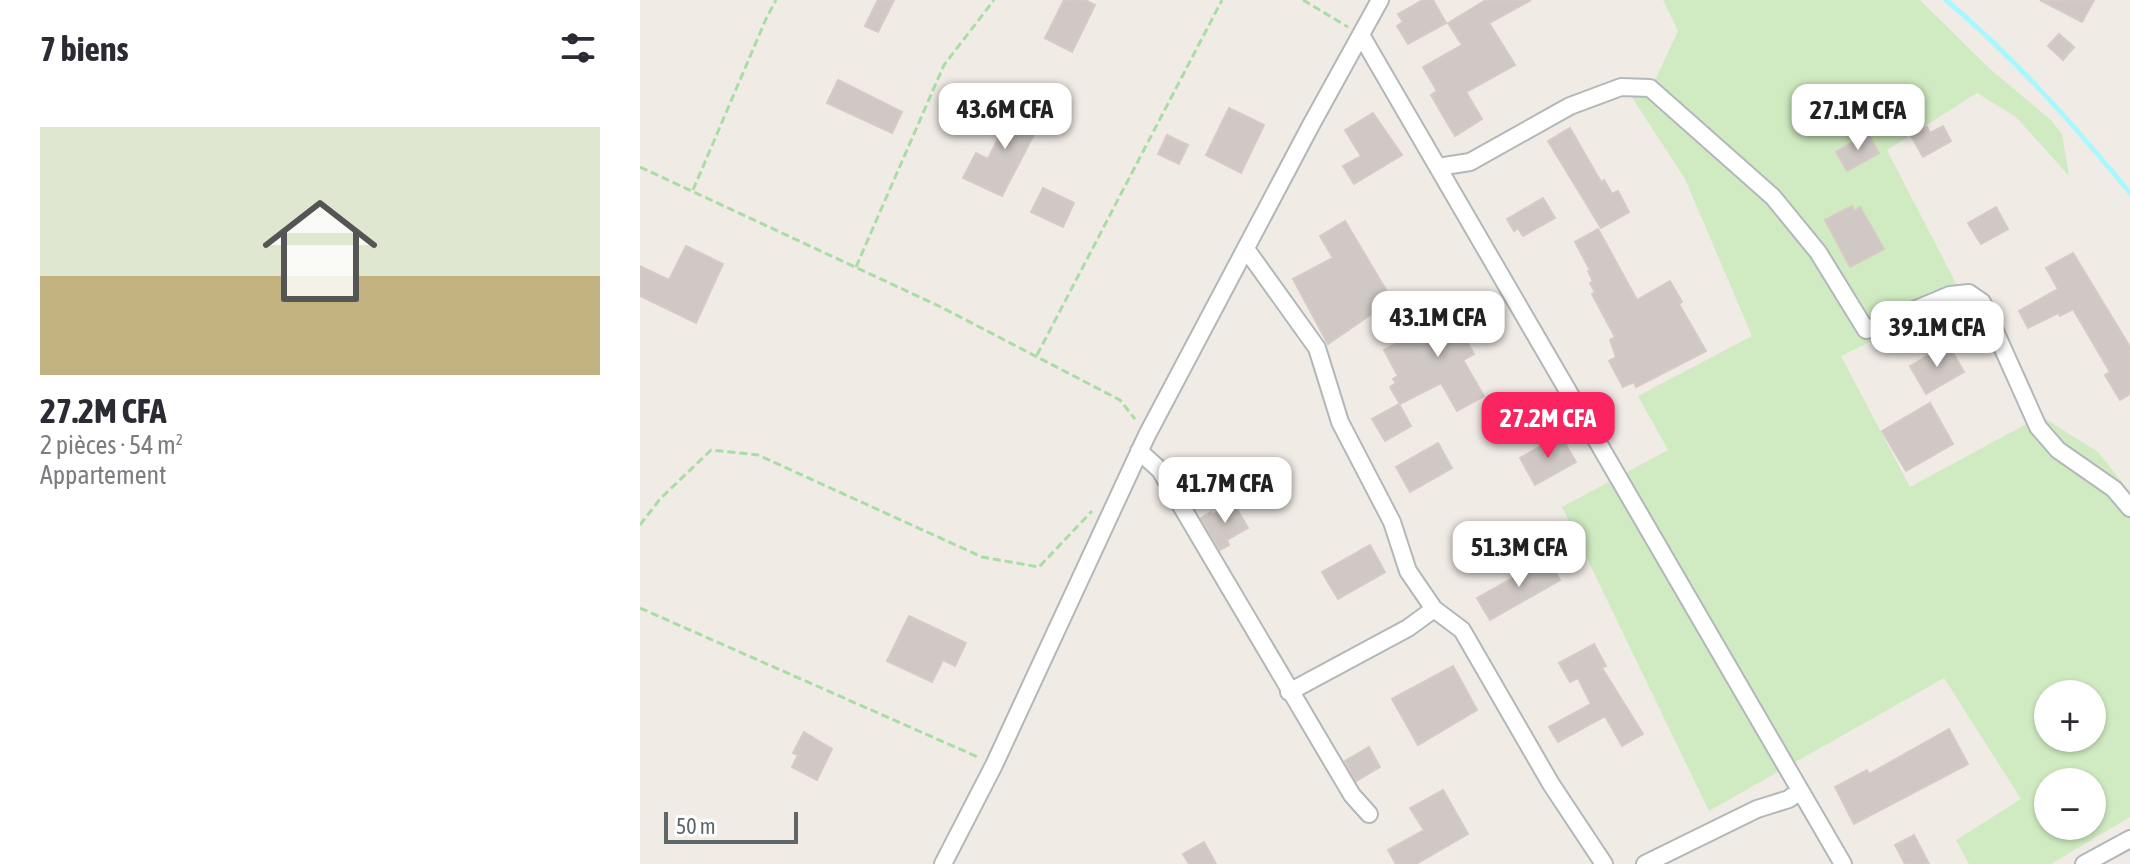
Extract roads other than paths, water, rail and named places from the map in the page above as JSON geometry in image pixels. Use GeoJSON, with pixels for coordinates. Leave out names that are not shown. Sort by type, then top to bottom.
{"type":"FeatureCollection","features":[{"type":"Feature","properties":{"kind":"street"},"geometry":{"type":"LineString","coordinates":[[943,864],[994,765],[1147,435],[1380,0]]}},
{"type":"Feature","properties":{"kind":"street"},"geometry":{"type":"LineString","coordinates":[[1361,35],[1843,864]]}},
{"type":"Feature","properties":{"kind":"street"},"geometry":{"type":"LineString","coordinates":[[1438,167],[1470,162],[1570,106],[1621,87],[1650,88],[1773,197],[1818,252],[1866,330],[1950,295],[1969,293],[1982,302],[2038,427],[2058,450],[2114,489],[2130,508]]}},
{"type":"Feature","properties":{"kind":"street"},"geometry":{"type":"LineString","coordinates":[[1246,249],[1317,348],[1340,422],[1392,522],[1408,571],[1434,609],[1462,630],[1551,784],[1604,864]]}},
{"type":"Feature","properties":{"kind":"street"},"geometry":{"type":"LineString","coordinates":[[1139,451],[1160,470],[1289,692],[1352,795],[1369,814]]}},
{"type":"Feature","properties":{"kind":"street"},"geometry":{"type":"LineString","coordinates":[[1289,692],[1408,628],[1434,609]]}},
{"type":"Feature","properties":{"kind":"street"},"geometry":{"type":"LineString","coordinates":[[1645,864],[1757,809],[1789,799],[1800,790]]}},
{"type":"Feature","properties":{"kind":"street"},"geometry":{"type":"LineString","coordinates":[[2084,864],[2130,839]]}},
{"type":"Feature","properties":{"kind":"waterway"},"geometry":{"type":"LineString","coordinates":[[1946,0],[2042,92],[2130,193]]}}]}
